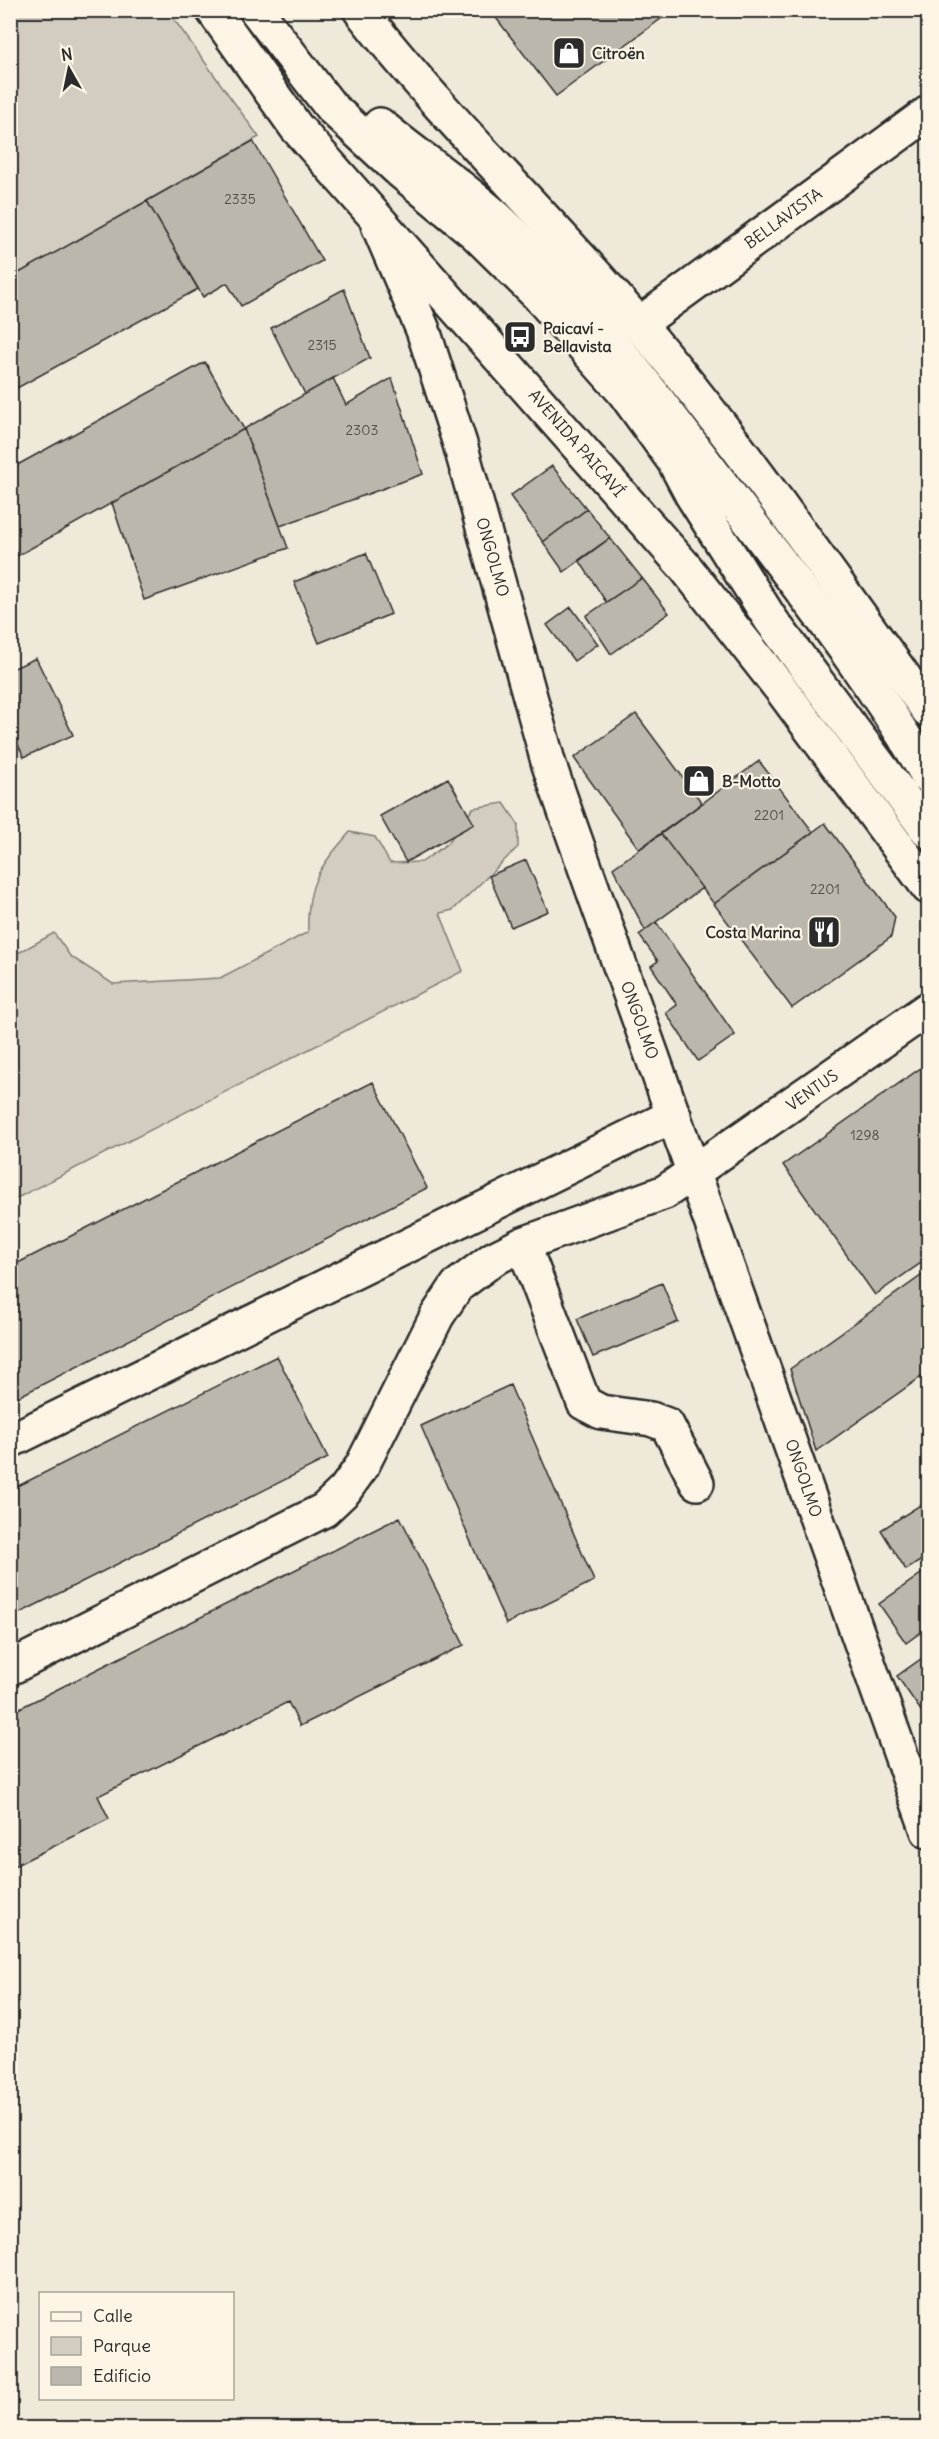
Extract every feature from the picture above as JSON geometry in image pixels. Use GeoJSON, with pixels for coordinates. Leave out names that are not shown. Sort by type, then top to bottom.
{"type":"FeatureCollection","features":[{"type":"Feature","properties":{"kind":"street","name":"AVENIDA PAICAVÍ"},"geometry":{"type":"LineString","coordinates":[[213,10],[296,127],[368,205],[685,567],[781,689],[928,887]]}},
{"type":"Feature","properties":{"kind":"street"},"geometry":{"type":"LineString","coordinates":[[256,10],[331,107],[367,142],[475,232],[538,296],[624,392],[674,461],[708,521],[771,620],[928,831]]}},
{"type":"Feature","properties":{"kind":"street"},"geometry":{"type":"LineString","coordinates":[[281,10],[310,51],[352,98],[404,144],[496,218],[599,329],[665,410],[804,594],[876,693],[928,776]]}},
{"type":"Feature","properties":{"kind":"street"},"geometry":{"type":"LineString","coordinates":[[360,10],[434,99],[639,324],[692,389],[928,710]]}},
{"type":"Feature","properties":{"kind":"street","name":"BELLAVISTA"},"geometry":{"type":"LineString","coordinates":[[639,324],[928,113]]}},
{"type":"Feature","properties":{"kind":"street","name":"ONGOLMO"},"geometry":{"type":"LineString","coordinates":[[368,205],[402,277],[423,330],[480,511],[549,765],[928,1831]]}},
{"type":"Feature","properties":{"kind":"street","name":"VENTUS"},"geometry":{"type":"LineString","coordinates":[[10,1668],[324,1510],[345,1490],[362,1466],[436,1316],[457,1286],[493,1259],[523,1244],[665,1192],[928,1009]]}},
{"type":"Feature","properties":{"kind":"street"},"geometry":{"type":"LineString","coordinates":[[10,1441],[674,1115]]}},
{"type":"Feature","properties":{"kind":"street"},"geometry":{"type":"LineString","coordinates":[[523,1244],[584,1403],[601,1412],[651,1419],[667,1425],[697,1483]]}},
{"type":"Feature","properties":{"kind":"green space"},"geometry":{"type":"Polygon","coordinates":[[[11,11],[168,11],[259,137],[11,278],[11,11]]]}},
{"type":"Feature","properties":{"kind":"green space"},"geometry":{"type":"Polygon","coordinates":[[[504,803],[518,824],[518,847],[453,910],[440,913],[463,971],[11,1201],[11,957],[54,933],[70,956],[113,984],[220,978],[308,932],[309,901],[312,889],[330,856],[350,832],[375,837],[390,863],[422,862],[448,843],[473,808],[504,803]]]}},
{"type":"Feature","properties":{"kind":"building","name":"Citroën"},"geometry":{"type":"Polygon","coordinates":[[[490,10],[673,10],[556,96],[490,10]]]}},
{"type":"Feature","properties":{"kind":"building"},"geometry":{"type":"Polygon","coordinates":[[[253,141],[322,261],[241,306],[227,283],[203,297],[147,201],[253,141]]]}},
{"type":"Feature","properties":{"kind":"building"},"geometry":{"type":"Polygon","coordinates":[[[147,201],[198,289],[17,388],[10,376],[10,278],[147,201]]]}},
{"type":"Feature","properties":{"kind":"building"},"geometry":{"type":"Polygon","coordinates":[[[344,289],[370,358],[305,394],[271,328],[344,289]]]}},
{"type":"Feature","properties":{"kind":"building"},"geometry":{"type":"Polygon","coordinates":[[[205,362],[244,429],[10,560],[10,469],[205,362]]]}},
{"type":"Feature","properties":{"kind":"building"},"geometry":{"type":"Polygon","coordinates":[[[333,378],[346,405],[392,378],[423,474],[280,526],[244,429],[333,378]]]}},
{"type":"Feature","properties":{"kind":"building"},"geometry":{"type":"Polygon","coordinates":[[[244,429],[288,548],[144,600],[112,503],[244,429]]]}},
{"type":"Feature","properties":{"kind":"building"},"geometry":{"type":"Polygon","coordinates":[[[552,466],[587,509],[543,542],[510,496],[552,466]]]}},
{"type":"Feature","properties":{"kind":"building"},"geometry":{"type":"Polygon","coordinates":[[[587,509],[610,538],[564,572],[543,542],[587,509]]]}},
{"type":"Feature","properties":{"kind":"building"},"geometry":{"type":"Polygon","coordinates":[[[610,538],[642,578],[606,602],[579,560],[610,538]]]}},
{"type":"Feature","properties":{"kind":"building"},"geometry":{"type":"Polygon","coordinates":[[[366,553],[391,614],[319,643],[294,582],[366,553]]]}},
{"type":"Feature","properties":{"kind":"building"},"geometry":{"type":"Polygon","coordinates":[[[642,578],[669,613],[611,654],[586,616],[642,578]]]}},
{"type":"Feature","properties":{"kind":"building"},"geometry":{"type":"Polygon","coordinates":[[[571,607],[598,644],[574,661],[547,625],[571,607]]]}},
{"type":"Feature","properties":{"kind":"building"},"geometry":{"type":"Polygon","coordinates":[[[36,658],[73,735],[24,757],[10,728],[10,670],[36,658]]]}},
{"type":"Feature","properties":{"kind":"building"},"geometry":{"type":"Polygon","coordinates":[[[636,714],[702,803],[639,849],[574,758],[636,714]]]}},
{"type":"Feature","properties":{"kind":"building"},"geometry":{"type":"Polygon","coordinates":[[[759,761],[813,832],[714,904],[661,834],[759,761]]]}},
{"type":"Feature","properties":{"kind":"building"},"geometry":{"type":"Polygon","coordinates":[[[448,778],[474,824],[406,862],[380,816],[448,778]]]}},
{"type":"Feature","properties":{"kind":"building"},"geometry":{"type":"Polygon","coordinates":[[[825,823],[895,917],[891,937],[792,1008],[714,904],[825,823]]]}},
{"type":"Feature","properties":{"kind":"building"},"geometry":{"type":"Polygon","coordinates":[[[661,834],[702,888],[645,930],[613,868],[661,834]]]}},
{"type":"Feature","properties":{"kind":"building"},"geometry":{"type":"Polygon","coordinates":[[[526,860],[548,911],[511,927],[489,876],[526,860]]]}},
{"type":"Feature","properties":{"kind":"building"},"geometry":{"type":"Polygon","coordinates":[[[656,922],[735,1035],[698,1061],[666,1013],[677,1005],[651,966],[658,961],[639,935],[656,922]]]}},
{"type":"Feature","properties":{"kind":"building"},"geometry":{"type":"Polygon","coordinates":[[[928,1063],[928,1258],[875,1295],[783,1165],[928,1063]]]}},
{"type":"Feature","properties":{"kind":"building"},"geometry":{"type":"Polygon","coordinates":[[[373,1082],[427,1188],[10,1401],[10,1267],[373,1082]]]}},
{"type":"Feature","properties":{"kind":"building"},"geometry":{"type":"Polygon","coordinates":[[[928,1271],[928,1372],[816,1451],[790,1369],[928,1271]]]}},
{"type":"Feature","properties":{"kind":"building"},"geometry":{"type":"Polygon","coordinates":[[[662,1283],[678,1322],[593,1357],[577,1319],[662,1283]]]}},
{"type":"Feature","properties":{"kind":"building"},"geometry":{"type":"Polygon","coordinates":[[[277,1356],[328,1458],[10,1618],[10,1490],[277,1356]]]}},
{"type":"Feature","properties":{"kind":"building"},"geometry":{"type":"Polygon","coordinates":[[[510,1385],[594,1581],[506,1624],[421,1426],[510,1385]]]}},
{"type":"Feature","properties":{"kind":"building"},"geometry":{"type":"Polygon","coordinates":[[[928,1500],[928,1556],[906,1570],[881,1530],[928,1500]]]}},
{"type":"Feature","properties":{"kind":"building"},"geometry":{"type":"Polygon","coordinates":[[[400,1517],[464,1645],[300,1726],[288,1702],[98,1796],[109,1819],[10,1868],[10,1713],[400,1517]]]}},
{"type":"Feature","properties":{"kind":"building"},"geometry":{"type":"Polygon","coordinates":[[[928,1569],[928,1627],[906,1643],[879,1604],[928,1569]]]}},
{"type":"Feature","properties":{"kind":"building"},"geometry":{"type":"Polygon","coordinates":[[[928,1654],[928,1716],[926,1718],[897,1676],[928,1654]]]}},
{"type":"Feature","properties":{"kind":"place","name":"Citroën"},"geometry":{"type":"Point","coordinates":[569,53]}},
{"type":"Feature","properties":{"kind":"place","name":"Paicaví - Bellavista"},"geometry":{"type":"Point","coordinates":[520,337]}},
{"type":"Feature","properties":{"kind":"place","name":"B-Motto"},"geometry":{"type":"Point","coordinates":[699,781]}},
{"type":"Feature","properties":{"kind":"place","name":"Costa Marina"},"geometry":{"type":"Point","coordinates":[824,932]}}]}
